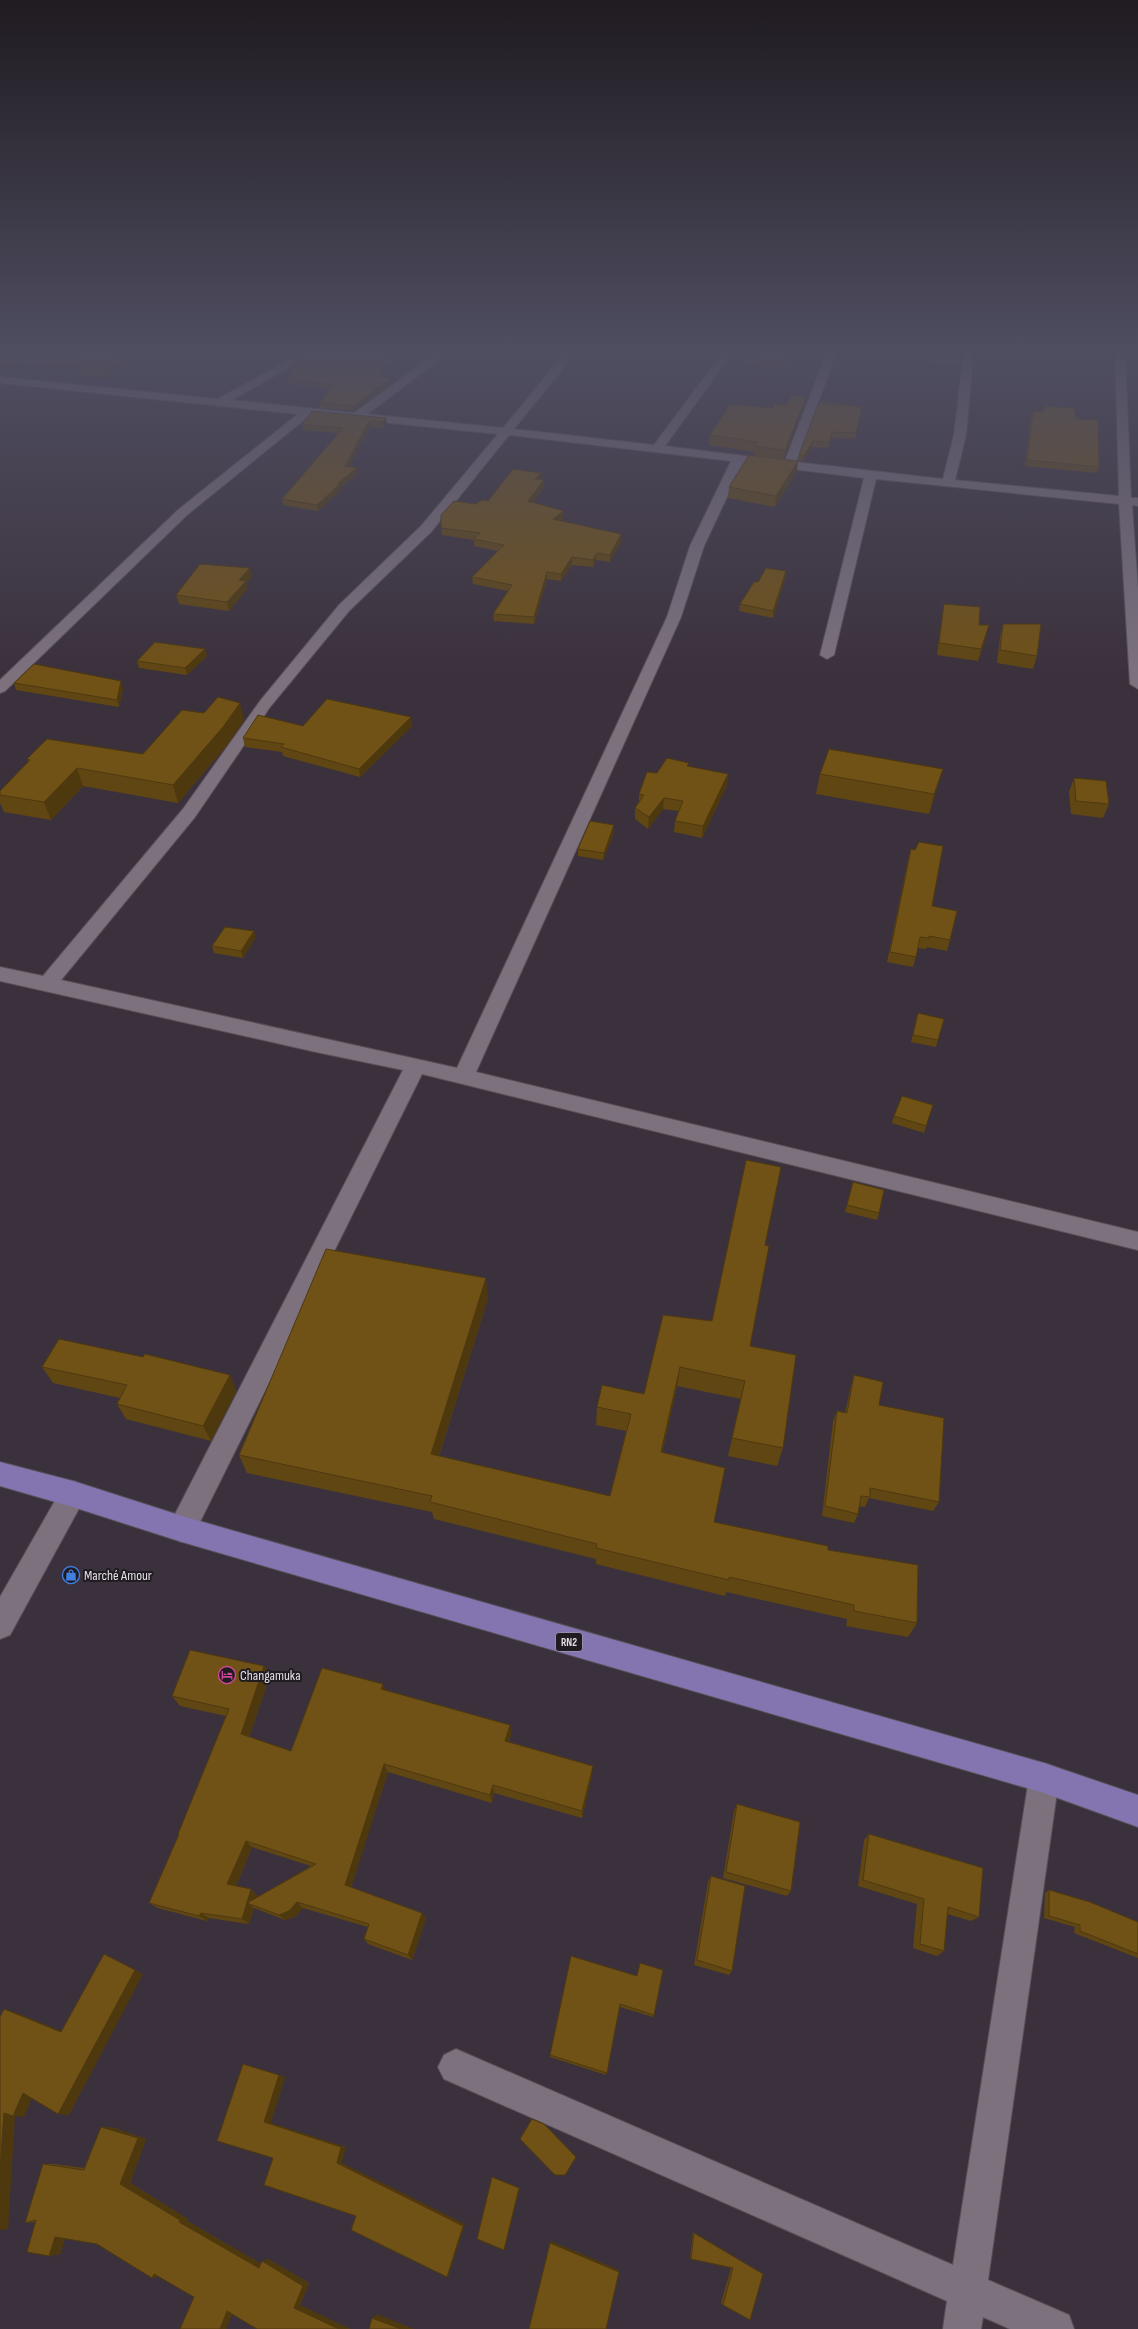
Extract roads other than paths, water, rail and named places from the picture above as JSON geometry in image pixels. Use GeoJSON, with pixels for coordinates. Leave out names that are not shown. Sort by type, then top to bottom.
{"type":"FeatureCollection","features":[{"type":"Feature","properties":{"kind":"highway","name":"RN2"},"geometry":{"type":"LineString","coordinates":[[0,1474],[73,1494],[182,1529],[1044,1778],[1138,1811]]}},
{"type":"Feature","properties":{"kind":"street"},"geometry":{"type":"LineString","coordinates":[[0,688],[183,512],[250,458]]}},
{"type":"Feature","properties":{"kind":"street"},"geometry":{"type":"LineString","coordinates":[[46,985],[189,812],[265,704],[344,608],[426,529],[485,458]]}},
{"type":"Feature","properties":{"kind":"street"},"geometry":{"type":"LineString","coordinates":[[463,1078],[674,617],[697,546],[739,458],[871,475],[1132,501]]}},
{"type":"Feature","properties":{"kind":"street"},"geometry":{"type":"LineString","coordinates":[[789,465],[792,458]]}},
{"type":"Feature","properties":{"kind":"street"},"geometry":{"type":"LineString","coordinates":[[948,483],[954,458]]}},
{"type":"Feature","properties":{"kind":"street"},"geometry":{"type":"LineString","coordinates":[[1129,458],[1132,501],[1138,684]]}},
{"type":"Feature","properties":{"kind":"street"},"geometry":{"type":"LineString","coordinates":[[826,655],[840,608],[871,475]]}},
{"type":"Feature","properties":{"kind":"street"},"geometry":{"type":"LineString","coordinates":[[0,974],[46,985],[100,995],[316,1045],[416,1065],[463,1078],[706,1134],[1138,1241]]}},
{"type":"Feature","properties":{"kind":"street"},"geometry":{"type":"LineString","coordinates":[[182,1529],[416,1065]]}},
{"type":"Feature","properties":{"kind":"street"},"geometry":{"type":"LineString","coordinates":[[0,1625],[73,1494]]}},
{"type":"Feature","properties":{"kind":"street"},"geometry":{"type":"LineString","coordinates":[[962,2329],[966,2292],[1044,1778]]}},
{"type":"Feature","properties":{"kind":"street"},"geometry":{"type":"LineString","coordinates":[[456,2067],[966,2292],[1055,2329]]}},
{"type":"Feature","properties":{"kind":"place","name":"Marché Amour"},"geometry":{"type":"Point","coordinates":[71,1575]}},
{"type":"Feature","properties":{"kind":"place","name":"Changamuka"},"geometry":{"type":"Point","coordinates":[227,1675]}}]}
